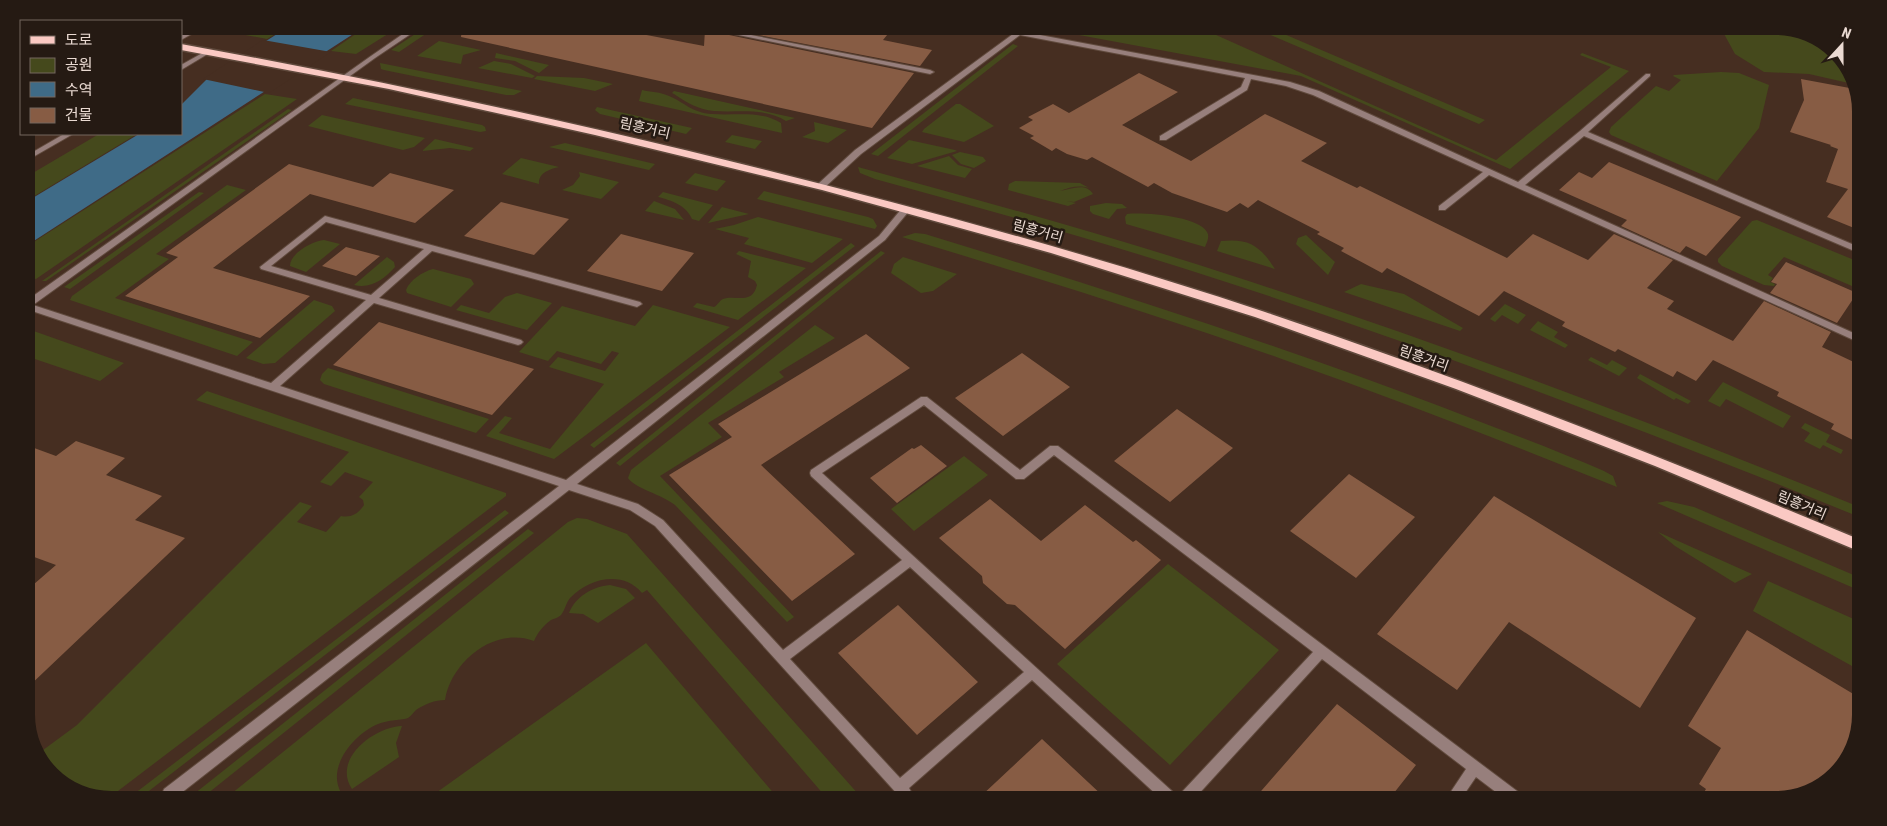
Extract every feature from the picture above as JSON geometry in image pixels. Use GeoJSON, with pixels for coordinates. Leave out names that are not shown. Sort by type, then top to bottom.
{"type":"FeatureCollection","features":[{"type":"Feature","properties":{"kind":"main road","name":"림흥거리"},"geometry":{"type":"LineString","coordinates":[[182,48],[327,74],[510,112],[822,186],[1058,251],[1300,330],[1520,409],[1752,500],[1852,542]]}},
{"type":"Feature","properties":{"kind":"street"},"geometry":{"type":"LineString","coordinates":[[35,300],[407,35]]}},
{"type":"Feature","properties":{"kind":"street"},"geometry":{"type":"LineString","coordinates":[[753,35],[930,72]]}},
{"type":"Feature","properties":{"kind":"street"},"geometry":{"type":"LineString","coordinates":[[822,186],[858,152],[1017,35]]}},
{"type":"Feature","properties":{"kind":"street"},"geometry":{"type":"LineString","coordinates":[[1042,35],[1287,84],[1316,93],[1518,186],[1852,335]]}},
{"type":"Feature","properties":{"kind":"street"},"geometry":{"type":"LineString","coordinates":[[182,67],[208,52]]}},
{"type":"Feature","properties":{"kind":"street"},"geometry":{"type":"LineString","coordinates":[[1518,186],[1583,133],[1648,75]]}},
{"type":"Feature","properties":{"kind":"street"},"geometry":{"type":"LineString","coordinates":[[1164,138],[1244,88],[1249,77]]}},
{"type":"Feature","properties":{"kind":"street"},"geometry":{"type":"LineString","coordinates":[[1583,133],[1852,247]]}},
{"type":"Feature","properties":{"kind":"street"},"geometry":{"type":"LineString","coordinates":[[35,153],[67,135]]}},
{"type":"Feature","properties":{"kind":"street"},"geometry":{"type":"LineString","coordinates":[[1442,208],[1488,172]]}},
{"type":"Feature","properties":{"kind":"street"},"geometry":{"type":"LineString","coordinates":[[173,791],[568,485],[882,238],[906,209]]}},
{"type":"Feature","properties":{"kind":"street"},"geometry":{"type":"LineString","coordinates":[[518,342],[264,267],[325,219],[636,304]]}},
{"type":"Feature","properties":{"kind":"street"},"geometry":{"type":"LineString","coordinates":[[272,388],[430,248]]}},
{"type":"Feature","properties":{"kind":"street"},"geometry":{"type":"LineString","coordinates":[[35,309],[634,507],[659,523],[903,791]]}},
{"type":"Feature","properties":{"kind":"street"},"geometry":{"type":"LineString","coordinates":[[1160,791],[815,473],[924,400],[1020,476],[1054,450],[1505,791]]}},
{"type":"Feature","properties":{"kind":"street"},"geometry":{"type":"LineString","coordinates":[[782,658],[910,561]]}},
{"type":"Feature","properties":{"kind":"street"},"geometry":{"type":"LineString","coordinates":[[1192,791],[1321,652]]}},
{"type":"Feature","properties":{"kind":"street"},"geometry":{"type":"LineString","coordinates":[[905,791],[1032,673]]}},
{"type":"Feature","properties":{"kind":"street"},"geometry":{"type":"LineString","coordinates":[[1457,791],[1475,768]]}},
{"type":"Feature","properties":{"kind":"green space"},"geometry":{"type":"Polygon","coordinates":[[[245,35],[274,35],[267,39],[245,35]]]}},
{"type":"Feature","properties":{"kind":"green space"},"geometry":{"type":"Polygon","coordinates":[[[354,35],[386,35],[356,54],[331,51],[354,35]]]}},
{"type":"Feature","properties":{"kind":"green space"},"geometry":{"type":"Polygon","coordinates":[[[414,35],[424,35],[399,52],[391,50],[414,35]]]}},
{"type":"Feature","properties":{"kind":"green space"},"geometry":{"type":"Polygon","coordinates":[[[1079,35],[1216,35],[1496,160],[1611,67],[1580,55],[1582,53],[1629,71],[1510,169],[1301,76],[1079,35]]]}},
{"type":"Feature","properties":{"kind":"green space"},"geometry":{"type":"Polygon","coordinates":[[[1270,35],[1286,35],[1485,120],[1479,124],[1270,35]]]}},
{"type":"Feature","properties":{"kind":"green space"},"geometry":{"type":"Polygon","coordinates":[[[1725,35],[1791,36],[1805,41],[1817,47],[1817,70],[1840,70],[1846,82],[1809,74],[1764,72],[1735,54],[1725,35]]]}},
{"type":"Feature","properties":{"kind":"green space"},"geometry":{"type":"Polygon","coordinates":[[[439,41],[481,50],[463,55],[461,64],[417,56],[439,41]]]}},
{"type":"Feature","properties":{"kind":"green space"},"geometry":{"type":"Polygon","coordinates":[[[1013,44],[1018,46],[878,156],[871,154],[1013,44]]]}},
{"type":"Feature","properties":{"kind":"green space"},"geometry":{"type":"Polygon","coordinates":[[[496,53],[549,65],[539,73],[515,61],[495,58],[496,53]]]}},
{"type":"Feature","properties":{"kind":"green space"},"geometry":{"type":"Polygon","coordinates":[[[494,61],[511,64],[535,76],[532,78],[478,68],[494,61]]]}},
{"type":"Feature","properties":{"kind":"green space"},"geometry":{"type":"Polygon","coordinates":[[[380,63],[522,91],[514,95],[506,95],[384,70],[381,69],[380,63]]]}},
{"type":"Feature","properties":{"kind":"green space"},"geometry":{"type":"Polygon","coordinates":[[[1721,72],[1739,73],[1769,85],[1759,128],[1717,181],[1611,135],[1609,132],[1611,127],[1656,86],[1669,91],[1681,80],[1674,75],[1721,72]]]}},
{"type":"Feature","properties":{"kind":"green space"},"geometry":{"type":"Polygon","coordinates":[[[537,76],[584,78],[613,84],[595,91],[534,79],[537,76]]]}},
{"type":"Feature","properties":{"kind":"green space"},"geometry":{"type":"Polygon","coordinates":[[[642,90],[674,98],[699,112],[765,116],[781,123],[782,133],[639,101],[642,90]]]}},
{"type":"Feature","properties":{"kind":"green space"},"geometry":{"type":"Polygon","coordinates":[[[674,91],[795,118],[786,121],[760,112],[708,110],[688,103],[672,93],[674,91]]]}},
{"type":"Feature","properties":{"kind":"green space"},"geometry":{"type":"Polygon","coordinates":[[[265,94],[297,99],[36,279],[35,241],[265,94]]]}},
{"type":"Feature","properties":{"kind":"green space"},"geometry":{"type":"Polygon","coordinates":[[[353,98],[482,125],[486,131],[480,132],[345,104],[353,98]]]}},
{"type":"Feature","properties":{"kind":"green space"},"geometry":{"type":"Polygon","coordinates":[[[956,104],[960,104],[994,126],[964,142],[922,132],[924,129],[956,104]]]}},
{"type":"Feature","properties":{"kind":"green space"},"geometry":{"type":"Polygon","coordinates":[[[597,107],[692,128],[686,134],[600,114],[595,110],[597,107]]]}},
{"type":"Feature","properties":{"kind":"green space"},"geometry":{"type":"Polygon","coordinates":[[[288,109],[292,110],[46,281],[42,281],[288,109]]]}},
{"type":"Feature","properties":{"kind":"green space"},"geometry":{"type":"Polygon","coordinates":[[[322,115],[425,138],[414,147],[403,150],[308,126],[322,115]]]}},
{"type":"Feature","properties":{"kind":"green space"},"geometry":{"type":"Polygon","coordinates":[[[814,122],[847,130],[828,143],[802,137],[815,131],[814,122]]]}},
{"type":"Feature","properties":{"kind":"green space"},"geometry":{"type":"Polygon","coordinates":[[[97,135],[135,135],[35,196],[35,172],[97,135]]]}},
{"type":"Feature","properties":{"kind":"green space"},"geometry":{"type":"Polygon","coordinates":[[[732,135],[762,141],[755,149],[725,142],[732,135]]]}},
{"type":"Feature","properties":{"kind":"green space"},"geometry":{"type":"Polygon","coordinates":[[[435,139],[474,148],[470,151],[450,148],[422,151],[435,139]]]}},
{"type":"Feature","properties":{"kind":"green space"},"geometry":{"type":"Polygon","coordinates":[[[909,140],[957,151],[912,164],[887,158],[909,140]]]}},
{"type":"Feature","properties":{"kind":"green space"},"geometry":{"type":"Polygon","coordinates":[[[565,143],[655,164],[649,170],[549,147],[565,143]]]}},
{"type":"Feature","properties":{"kind":"green space"},"geometry":{"type":"Polygon","coordinates":[[[960,152],[983,157],[986,161],[974,168],[961,164],[952,155],[960,152]]]}},
{"type":"Feature","properties":{"kind":"green space"},"geometry":{"type":"Polygon","coordinates":[[[949,156],[958,165],[972,169],[965,178],[917,166],[949,156]]]}},
{"type":"Feature","properties":{"kind":"green space"},"geometry":{"type":"Polygon","coordinates":[[[521,158],[559,167],[548,170],[543,174],[540,177],[539,184],[502,174],[521,158]]]}},
{"type":"Feature","properties":{"kind":"green space"},"geometry":{"type":"Polygon","coordinates":[[[858,167],[1138,246],[1388,328],[1545,384],[1852,504],[1852,514],[1622,423],[1306,308],[1139,254],[875,179],[860,173],[858,167]]]}},
{"type":"Feature","properties":{"kind":"green space"},"geometry":{"type":"Polygon","coordinates":[[[579,172],[619,182],[601,199],[562,190],[573,185],[580,176],[579,172]]]}},
{"type":"Feature","properties":{"kind":"green space"},"geometry":{"type":"Polygon","coordinates":[[[695,173],[726,181],[717,191],[685,183],[695,173]]]}},
{"type":"Feature","properties":{"kind":"green space"},"geometry":{"type":"Polygon","coordinates":[[[1015,181],[1080,183],[1089,188],[1082,187],[1090,190],[1093,194],[1074,202],[1067,201],[1076,203],[1068,206],[1008,190],[1009,184],[1015,181]],[[1082,187],[1067,188],[1060,191],[1082,187]]]}},
{"type":"Feature","properties":{"kind":"green space"},"geometry":{"type":"Polygon","coordinates":[[[227,185],[246,190],[156,254],[169,259],[115,298],[253,342],[237,356],[70,300],[72,296],[227,185]]]}},
{"type":"Feature","properties":{"kind":"green space"},"geometry":{"type":"Polygon","coordinates":[[[764,191],[868,217],[873,219],[877,226],[875,229],[757,199],[764,191]]]}},
{"type":"Feature","properties":{"kind":"green space"},"geometry":{"type":"Polygon","coordinates":[[[199,192],[204,193],[70,289],[64,287],[199,192]]]}},
{"type":"Feature","properties":{"kind":"green space"},"geometry":{"type":"Polygon","coordinates":[[[663,192],[713,205],[699,221],[692,219],[690,214],[678,204],[658,197],[663,192]]]}},
{"type":"Feature","properties":{"kind":"green space"},"geometry":{"type":"Polygon","coordinates":[[[654,201],[675,209],[684,220],[645,211],[654,201]]]}},
{"type":"Feature","properties":{"kind":"green space"},"geometry":{"type":"Polygon","coordinates":[[[1106,203],[1122,204],[1127,208],[1117,209],[1109,219],[1093,214],[1090,211],[1090,206],[1106,203]]]}},
{"type":"Feature","properties":{"kind":"green space"},"geometry":{"type":"Polygon","coordinates":[[[722,207],[749,214],[708,223],[722,207]]]}},
{"type":"Feature","properties":{"kind":"green space"},"geometry":{"type":"Polygon","coordinates":[[[1127,214],[1170,216],[1193,222],[1207,232],[1208,236],[1205,247],[1126,224],[1125,217],[1127,214]]]}},
{"type":"Feature","properties":{"kind":"green space"},"geometry":{"type":"Polygon","coordinates":[[[758,217],[843,239],[812,263],[744,244],[749,238],[715,229],[758,217]]]}},
{"type":"Feature","properties":{"kind":"green space"},"geometry":{"type":"Polygon","coordinates":[[[1757,220],[1852,259],[1852,286],[1784,257],[1768,275],[1773,278],[1770,282],[1775,284],[1774,286],[1764,285],[1722,266],[1718,259],[1752,221],[1757,220]]]}},
{"type":"Feature","properties":{"kind":"green space"},"geometry":{"type":"Polygon","coordinates":[[[915,233],[925,234],[1120,295],[1378,383],[1604,471],[1613,476],[1617,487],[1449,421],[1279,358],[1091,295],[902,237],[915,233]]]}},
{"type":"Feature","properties":{"kind":"green space"},"geometry":{"type":"Polygon","coordinates":[[[1306,235],[1335,262],[1328,275],[1296,244],[1298,238],[1306,235]]]}},
{"type":"Feature","properties":{"kind":"green space"},"geometry":{"type":"Polygon","coordinates":[[[324,240],[340,244],[306,272],[290,266],[291,261],[303,248],[324,240]]]}},
{"type":"Feature","properties":{"kind":"green space"},"geometry":{"type":"Polygon","coordinates":[[[1221,241],[1240,241],[1253,245],[1264,254],[1275,269],[1217,251],[1221,241]]]}},
{"type":"Feature","properties":{"kind":"green space"},"geometry":{"type":"Polygon","coordinates":[[[851,243],[855,246],[594,448],[590,445],[851,243]]]}},
{"type":"Feature","properties":{"kind":"green space"},"geometry":{"type":"Polygon","coordinates":[[[739,251],[806,268],[738,320],[693,307],[697,303],[714,307],[723,299],[747,297],[755,291],[757,285],[755,281],[748,277],[751,261],[736,254],[739,251]]]}},
{"type":"Feature","properties":{"kind":"green space"},"geometry":{"type":"Polygon","coordinates":[[[881,251],[885,253],[620,466],[616,463],[881,251]]]}},
{"type":"Feature","properties":{"kind":"green space"},"geometry":{"type":"Polygon","coordinates":[[[387,257],[394,262],[395,267],[386,275],[377,282],[366,286],[354,285],[387,257]]]}},
{"type":"Feature","properties":{"kind":"green space"},"geometry":{"type":"Polygon","coordinates":[[[903,257],[957,274],[933,291],[921,293],[891,273],[894,264],[903,257]]]}},
{"type":"Feature","properties":{"kind":"green space"},"geometry":{"type":"Polygon","coordinates":[[[433,269],[471,279],[474,284],[451,307],[407,293],[406,290],[413,280],[433,269]]]}},
{"type":"Feature","properties":{"kind":"green space"},"geometry":{"type":"Polygon","coordinates":[[[1361,284],[1404,294],[1463,328],[1460,331],[1344,292],[1361,284]]]}},
{"type":"Feature","properties":{"kind":"green space"},"geometry":{"type":"Polygon","coordinates":[[[517,293],[552,303],[527,330],[456,310],[461,305],[489,313],[505,297],[517,293]]]}},
{"type":"Feature","properties":{"kind":"green space"},"geometry":{"type":"Polygon","coordinates":[[[314,300],[332,306],[335,311],[275,363],[263,364],[246,358],[314,300]]]}},
{"type":"Feature","properties":{"kind":"green space"},"geometry":{"type":"Polygon","coordinates":[[[1505,304],[1526,315],[1518,324],[1502,315],[1495,322],[1490,319],[1505,304]]]}},
{"type":"Feature","properties":{"kind":"green space"},"geometry":{"type":"Polygon","coordinates":[[[653,305],[730,327],[554,459],[486,436],[505,416],[512,418],[499,433],[550,449],[604,384],[549,367],[558,357],[605,371],[619,353],[612,351],[601,364],[557,351],[548,361],[519,352],[562,306],[635,326],[653,305]]]}},
{"type":"Feature","properties":{"kind":"green space"},"geometry":{"type":"Polygon","coordinates":[[[1538,321],[1558,332],[1554,337],[1568,345],[1565,348],[1530,330],[1538,321]]]}},
{"type":"Feature","properties":{"kind":"green space"},"geometry":{"type":"Polygon","coordinates":[[[815,325],[835,338],[779,372],[784,377],[708,423],[722,437],[660,476],[794,617],[787,622],[675,505],[636,485],[628,478],[631,470],[815,325]]]}},
{"type":"Feature","properties":{"kind":"green space"},"geometry":{"type":"Polygon","coordinates":[[[35,331],[124,363],[100,381],[35,359],[35,331]]]}},
{"type":"Feature","properties":{"kind":"green space"},"geometry":{"type":"Polygon","coordinates":[[[1591,357],[1607,365],[1612,360],[1627,368],[1619,376],[1588,360],[1591,357]]]}},
{"type":"Feature","properties":{"kind":"green space"},"geometry":{"type":"Polygon","coordinates":[[[328,368],[489,419],[476,433],[324,384],[320,380],[322,374],[328,368]]]}},
{"type":"Feature","properties":{"kind":"green space"},"geometry":{"type":"Polygon","coordinates":[[[1640,374],[1691,401],[1688,404],[1676,398],[1674,400],[1637,378],[1640,374]]]}},
{"type":"Feature","properties":{"kind":"green space"},"geometry":{"type":"Polygon","coordinates":[[[1723,382],[1791,416],[1783,428],[1726,399],[1720,407],[1708,401],[1723,382]]]}},
{"type":"Feature","properties":{"kind":"green space"},"geometry":{"type":"Polygon","coordinates":[[[207,391],[506,493],[506,496],[118,791],[96,790],[73,781],[65,775],[54,765],[43,750],[77,725],[300,502],[312,506],[297,522],[326,532],[341,516],[351,516],[359,511],[364,505],[363,500],[359,497],[373,482],[345,472],[331,486],[320,482],[349,452],[196,400],[207,391]]]}},
{"type":"Feature","properties":{"kind":"green space"},"geometry":{"type":"Polygon","coordinates":[[[1805,423],[1830,435],[1826,442],[1843,450],[1841,454],[1823,445],[1820,449],[1804,441],[1810,433],[1801,428],[1805,423]]]}},
{"type":"Feature","properties":{"kind":"green space"},"geometry":{"type":"Polygon","coordinates":[[[964,456],[988,475],[914,531],[891,509],[964,456]]]}},
{"type":"Feature","properties":{"kind":"green space"},"geometry":{"type":"Polygon","coordinates":[[[1667,501],[1694,507],[1852,574],[1852,587],[1657,503],[1667,501]]]}},
{"type":"Feature","properties":{"kind":"green space"},"geometry":{"type":"Polygon","coordinates":[[[505,510],[509,513],[149,791],[138,791],[505,510]]]}},
{"type":"Feature","properties":{"kind":"green space"},"geometry":{"type":"Polygon","coordinates":[[[577,518],[587,519],[627,534],[856,791],[821,791],[647,590],[642,593],[625,581],[606,579],[578,591],[570,598],[561,615],[551,620],[539,632],[534,641],[519,638],[504,639],[490,643],[477,651],[465,661],[456,673],[449,686],[445,700],[423,706],[408,718],[378,724],[360,736],[345,753],[340,763],[337,774],[341,791],[235,791],[568,522],[577,518]]]}},
{"type":"Feature","properties":{"kind":"green space"},"geometry":{"type":"Polygon","coordinates":[[[528,529],[534,533],[211,791],[198,791],[528,529]]]}},
{"type":"Feature","properties":{"kind":"green space"},"geometry":{"type":"Polygon","coordinates":[[[1658,532],[1752,574],[1735,583],[1675,546],[1658,532]]]}},
{"type":"Feature","properties":{"kind":"green space"},"geometry":{"type":"Polygon","coordinates":[[[1168,564],[1279,650],[1170,765],[1057,664],[1168,564]]]}},
{"type":"Feature","properties":{"kind":"green space"},"geometry":{"type":"Polygon","coordinates":[[[1768,581],[1852,618],[1852,666],[1753,611],[1768,581]]]}},
{"type":"Feature","properties":{"kind":"green space"},"geometry":{"type":"Polygon","coordinates":[[[610,585],[626,589],[635,598],[598,623],[583,614],[569,613],[585,593],[610,585]]]}},
{"type":"Feature","properties":{"kind":"green space"},"geometry":{"type":"Polygon","coordinates":[[[646,643],[772,791],[439,791],[646,643]]]}},
{"type":"Feature","properties":{"kind":"green space"},"geometry":{"type":"Polygon","coordinates":[[[402,726],[396,743],[399,757],[352,789],[347,778],[347,767],[359,747],[369,738],[380,732],[402,726]]]}},
{"type":"Feature","properties":{"kind":"water"},"geometry":{"type":"Polygon","coordinates":[[[275,35],[352,35],[35,240],[35,197],[137,135],[182,135],[182,104],[208,78],[275,35]]]}},
{"type":"Feature","properties":{"kind":"pier"},"geometry":{"type":"Polygon","coordinates":[[[263,40],[331,52],[269,93],[203,79],[263,40]]]}},
{"type":"Feature","properties":{"kind":"building"},"geometry":{"type":"Polygon","coordinates":[[[461,35],[647,35],[704,46],[705,35],[729,35],[914,73],[872,128],[461,37],[461,35]]]}},
{"type":"Feature","properties":{"kind":"building"},"geometry":{"type":"Polygon","coordinates":[[[758,35],[887,35],[883,40],[932,50],[920,66],[758,35]]]}},
{"type":"Feature","properties":{"kind":"building"},"geometry":{"type":"Polygon","coordinates":[[[1139,73],[1178,92],[1122,125],[1191,161],[1265,114],[1327,143],[1301,161],[1357,188],[1360,186],[1507,258],[1533,234],[1588,260],[1614,234],[1673,260],[1647,288],[1674,301],[1667,309],[1733,341],[1764,301],[1831,332],[1822,347],[1852,361],[1852,440],[1831,429],[1834,424],[1777,396],[1779,392],[1713,360],[1696,381],[1677,371],[1673,377],[1618,349],[1615,352],[1562,326],[1565,322],[1504,291],[1479,316],[1387,268],[1382,273],[1341,251],[1344,248],[1317,234],[1320,232],[1258,200],[1248,208],[1240,203],[1227,212],[1172,193],[1154,183],[1148,187],[1092,157],[1087,160],[1067,154],[1056,148],[1052,151],[1030,138],[1034,136],[1019,128],[1033,120],[1028,117],[1053,104],[1069,113],[1139,73]]]}},
{"type":"Feature","properties":{"kind":"building"},"geometry":{"type":"Polygon","coordinates":[[[1801,79],[1848,88],[1852,106],[1852,227],[1827,217],[1848,189],[1826,182],[1838,149],[1790,132],[1804,100],[1801,79]]]}},
{"type":"Feature","properties":{"kind":"building"},"geometry":{"type":"Polygon","coordinates":[[[1609,162],[1741,217],[1706,256],[1686,246],[1680,253],[1621,226],[1627,220],[1559,190],[1579,172],[1592,178],[1609,162]]]}},
{"type":"Feature","properties":{"kind":"building"},"geometry":{"type":"Polygon","coordinates":[[[289,164],[373,187],[390,173],[454,190],[415,223],[310,194],[213,268],[310,296],[260,338],[125,296],[178,257],[166,253],[289,164]]]}},
{"type":"Feature","properties":{"kind":"building"},"geometry":{"type":"Polygon","coordinates":[[[501,202],[569,219],[534,255],[464,236],[501,202]]]}},
{"type":"Feature","properties":{"kind":"building"},"geometry":{"type":"Polygon","coordinates":[[[621,234],[694,253],[662,291],[587,271],[621,234]]]}},
{"type":"Feature","properties":{"kind":"building"},"geometry":{"type":"Polygon","coordinates":[[[346,247],[380,256],[356,276],[322,266],[346,247]]]}},
{"type":"Feature","properties":{"kind":"building"},"geometry":{"type":"Polygon","coordinates":[[[1786,262],[1852,291],[1852,300],[1837,323],[1770,293],[1777,284],[1771,282],[1786,262]]]}},
{"type":"Feature","properties":{"kind":"building"},"geometry":{"type":"Polygon","coordinates":[[[379,322],[534,369],[492,415],[333,365],[379,322]]]}},
{"type":"Feature","properties":{"kind":"building"},"geometry":{"type":"Polygon","coordinates":[[[866,334],[910,368],[761,465],[855,554],[792,601],[669,475],[732,437],[718,424],[866,334]]]}},
{"type":"Feature","properties":{"kind":"building"},"geometry":{"type":"Polygon","coordinates":[[[1022,353],[1070,387],[1003,436],[955,398],[1022,353]]]}},
{"type":"Feature","properties":{"kind":"building"},"geometry":{"type":"Polygon","coordinates":[[[1177,409],[1233,448],[1170,502],[1114,461],[1177,409]]]}},
{"type":"Feature","properties":{"kind":"building"},"geometry":{"type":"Polygon","coordinates":[[[76,441],[125,458],[106,475],[162,496],[135,520],[185,538],[35,680],[35,583],[56,565],[35,557],[35,448],[56,456],[76,441]]]}},
{"type":"Feature","properties":{"kind":"building"},"geometry":{"type":"Polygon","coordinates":[[[921,445],[947,466],[897,503],[870,478],[912,448],[914,449],[921,445]]]}},
{"type":"Feature","properties":{"kind":"building"},"geometry":{"type":"Polygon","coordinates":[[[1349,474],[1415,517],[1356,578],[1290,531],[1349,474]]]}},
{"type":"Feature","properties":{"kind":"building"},"geometry":{"type":"Polygon","coordinates":[[[1494,496],[1696,618],[1640,708],[1509,622],[1457,690],[1377,634],[1494,496]]]}},
{"type":"Feature","properties":{"kind":"building"},"geometry":{"type":"Polygon","coordinates":[[[990,499],[1041,541],[1085,505],[1133,542],[1136,540],[1161,560],[1065,649],[1015,605],[1007,604],[983,583],[982,576],[939,538],[990,499]]]}},
{"type":"Feature","properties":{"kind":"building"},"geometry":{"type":"Polygon","coordinates":[[[898,605],[978,682],[917,735],[838,653],[898,605]]]}},
{"type":"Feature","properties":{"kind":"building"},"geometry":{"type":"Polygon","coordinates":[[[1747,630],[1852,693],[1851,730],[1842,753],[1826,772],[1818,778],[1791,790],[1705,791],[1706,789],[1699,784],[1721,748],[1688,726],[1747,630]]]}},
{"type":"Feature","properties":{"kind":"building"},"geometry":{"type":"Polygon","coordinates":[[[1337,704],[1416,765],[1396,791],[1261,791],[1337,704]]]}},
{"type":"Feature","properties":{"kind":"building"},"geometry":{"type":"Polygon","coordinates":[[[1042,739],[1098,791],[986,791],[1042,739]]]}}]}
